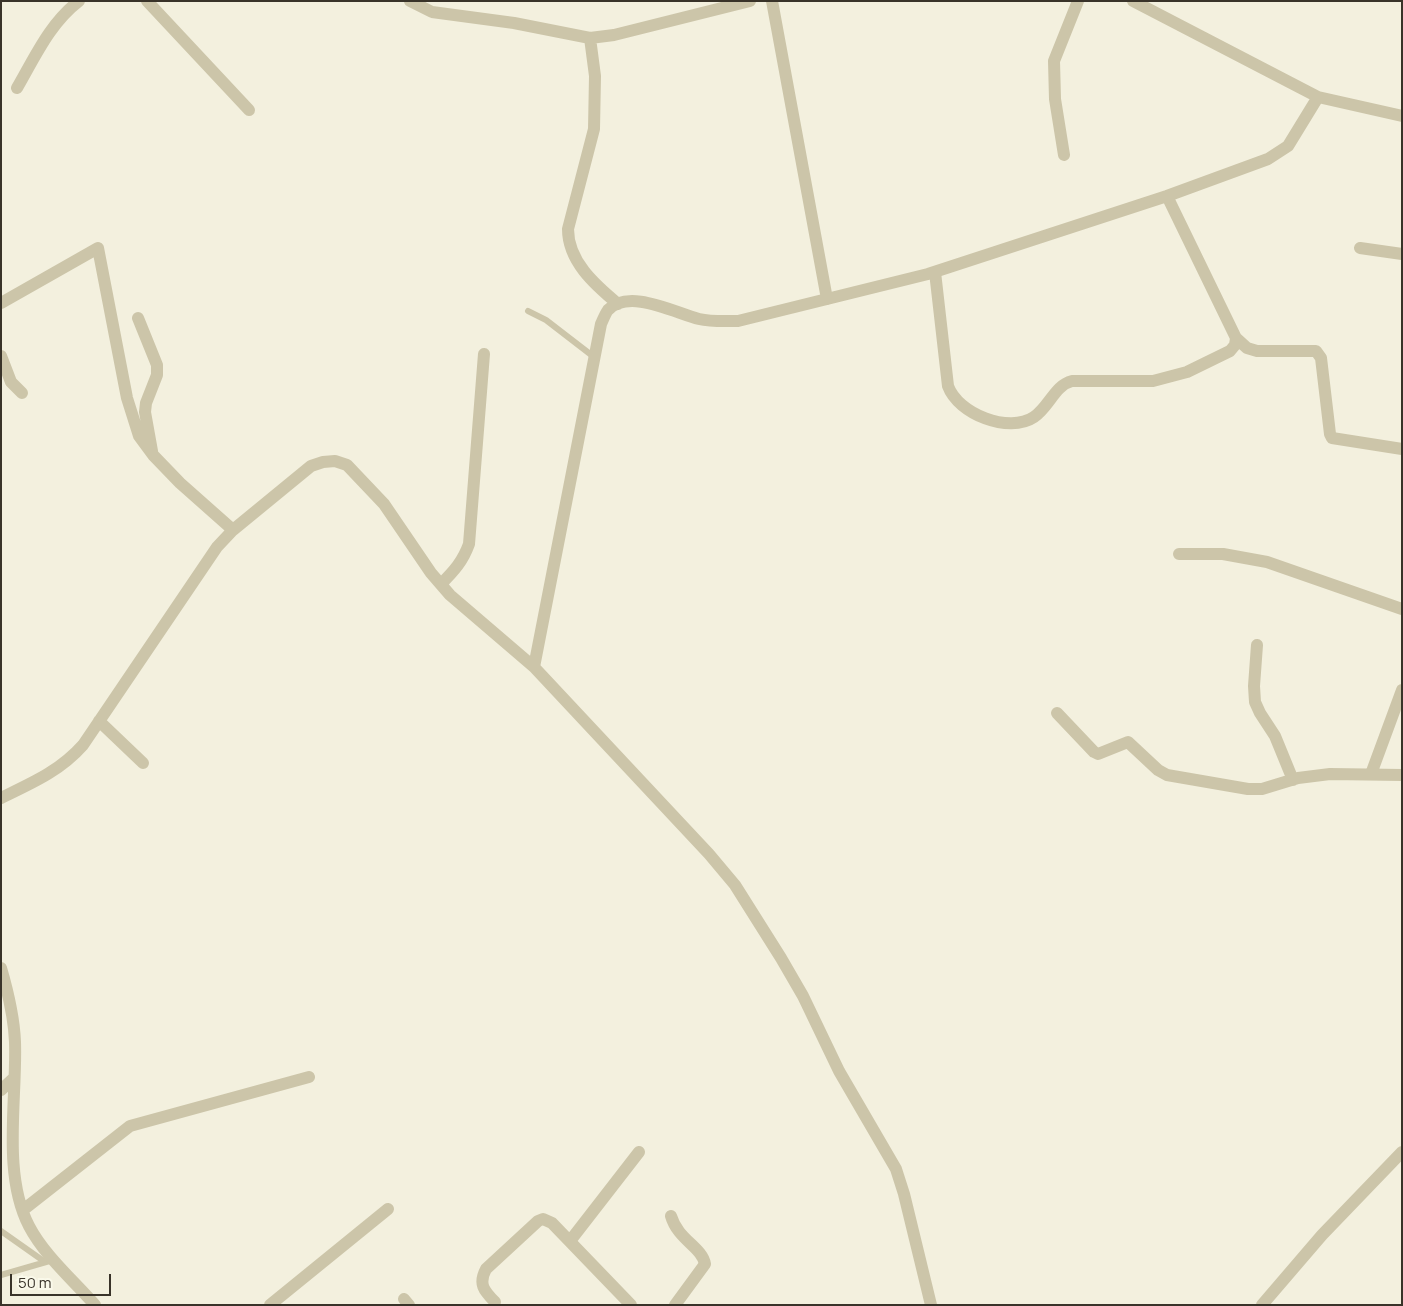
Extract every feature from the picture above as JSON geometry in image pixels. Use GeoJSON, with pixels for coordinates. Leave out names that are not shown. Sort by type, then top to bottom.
{"type":"FeatureCollection","features":[{"type":"Feature","properties":{"kind":"street"},"geometry":{"type":"LineString","coordinates":[[17,88],[53,26],[65,12],[79,1]]}},
{"type":"Feature","properties":{"kind":"street"},"geometry":{"type":"LineString","coordinates":[[147,1],[250,110]]}},
{"type":"Feature","properties":{"kind":"street"},"geometry":{"type":"LineString","coordinates":[[410,1],[432,12],[514,23],[590,38],[614,35],[750,1]]}},
{"type":"Feature","properties":{"kind":"street"},"geometry":{"type":"LineString","coordinates":[[772,1],[827,299]]}},
{"type":"Feature","properties":{"kind":"street"},"geometry":{"type":"LineString","coordinates":[[1064,155],[1055,99],[1054,61],[1059,42],[1078,1]]}},
{"type":"Feature","properties":{"kind":"street"},"geometry":{"type":"LineString","coordinates":[[1132,1],[1318,97],[1402,116]]}},
{"type":"Feature","properties":{"kind":"street"},"geometry":{"type":"LineString","coordinates":[[590,38],[595,86],[594,129],[568,229],[568,240],[572,253],[585,272],[618,304]]}},
{"type":"Feature","properties":{"kind":"street"},"geometry":{"type":"LineString","coordinates":[[534,668],[601,324],[608,311],[618,304],[632,301],[650,303],[700,319],[717,322],[738,321],[935,272],[1167,196],[1278,153],[1294,137],[1318,97]]}},
{"type":"Feature","properties":{"kind":"street"},"geometry":{"type":"LineString","coordinates":[[1167,196],[1236,338],[1248,348],[1257,351],[1316,351],[1321,358],[1332,438],[1402,449]]}},
{"type":"Feature","properties":{"kind":"street"},"geometry":{"type":"LineString","coordinates":[[1,302],[98,248],[132,418],[139,436],[152,454],[180,483],[233,530]]}},
{"type":"Feature","properties":{"kind":"street"},"geometry":{"type":"LineString","coordinates":[[1360,248],[1402,254]]}},
{"type":"Feature","properties":{"kind":"street"},"geometry":{"type":"LineString","coordinates":[[935,272],[948,386],[951,395],[958,403],[975,415],[991,421],[1014,422],[1032,419],[1046,407],[1066,382],[1153,381],[1171,378],[1230,351],[1235,345],[1236,338]]}},
{"type":"Feature","properties":{"kind":"street"},"geometry":{"type":"LineString","coordinates":[[138,318],[157,366],[145,412],[152,454]]}},
{"type":"Feature","properties":{"kind":"street"},"geometry":{"type":"LineString","coordinates":[[441,584],[464,557],[470,537],[484,354]]}},
{"type":"Feature","properties":{"kind":"street"},"geometry":{"type":"LineString","coordinates":[[1,356],[11,382],[22,393]]}},
{"type":"Feature","properties":{"kind":"street"},"geometry":{"type":"LineString","coordinates":[[1,798],[52,773],[69,761],[99,721],[217,548],[233,530],[311,466],[335,461],[347,465],[384,504],[450,595],[534,668],[709,854],[735,885],[758,919],[803,996],[839,1071],[896,1169],[904,1194],[930,1305]]}},
{"type":"Feature","properties":{"kind":"street"},"geometry":{"type":"LineString","coordinates":[[1179,554],[1223,554],[1267,562],[1402,609]]}},
{"type":"Feature","properties":{"kind":"street"},"geometry":{"type":"LineString","coordinates":[[1257,645],[1254,686],[1256,702],[1260,713],[1275,736],[1293,780]]}},
{"type":"Feature","properties":{"kind":"street"},"geometry":{"type":"LineString","coordinates":[[1371,774],[1402,690]]}},
{"type":"Feature","properties":{"kind":"street"},"geometry":{"type":"LineString","coordinates":[[1057,713],[1094,752],[1098,754],[1128,742],[1158,770],[1167,775],[1248,789],[1262,789],[1293,780],[1330,774],[1402,775]]}},
{"type":"Feature","properties":{"kind":"street"},"geometry":{"type":"LineString","coordinates":[[99,721],[143,763]]}},
{"type":"Feature","properties":{"kind":"street"},"geometry":{"type":"LineString","coordinates":[[1,968],[11,1004],[15,1042],[14,1155],[16,1183],[23,1210],[50,1261],[94,1305]]}},
{"type":"Feature","properties":{"kind":"street"},"geometry":{"type":"LineString","coordinates":[[23,1210],[130,1126],[310,1077]]}},
{"type":"Feature","properties":{"kind":"street"},"geometry":{"type":"LineString","coordinates":[[1,1090],[14,1078]]}},
{"type":"Feature","properties":{"kind":"street"},"geometry":{"type":"LineString","coordinates":[[570,1241],[639,1152]]}},
{"type":"Feature","properties":{"kind":"street"},"geometry":{"type":"LineString","coordinates":[[1262,1305],[1322,1235],[1400,1157]]}},
{"type":"Feature","properties":{"kind":"street"},"geometry":{"type":"LineString","coordinates":[[270,1305],[388,1209]]}},
{"type":"Feature","properties":{"kind":"street"},"geometry":{"type":"LineString","coordinates":[[670,1216],[676,1231],[701,1253],[705,1264],[675,1305]]}},
{"type":"Feature","properties":{"kind":"street"},"geometry":{"type":"LineString","coordinates":[[495,1302],[482,1285],[482,1277],[486,1269],[538,1221],[547,1220],[570,1241],[631,1305]]}},
{"type":"Feature","properties":{"kind":"lane"},"geometry":{"type":"LineString","coordinates":[[528,311],[546,320],[594,358]]}},
{"type":"Feature","properties":{"kind":"lane"},"geometry":{"type":"LineString","coordinates":[[1,1232],[50,1261]]}},
{"type":"Feature","properties":{"kind":"lane"},"geometry":{"type":"LineString","coordinates":[[1,1275],[50,1261]]}}]}
